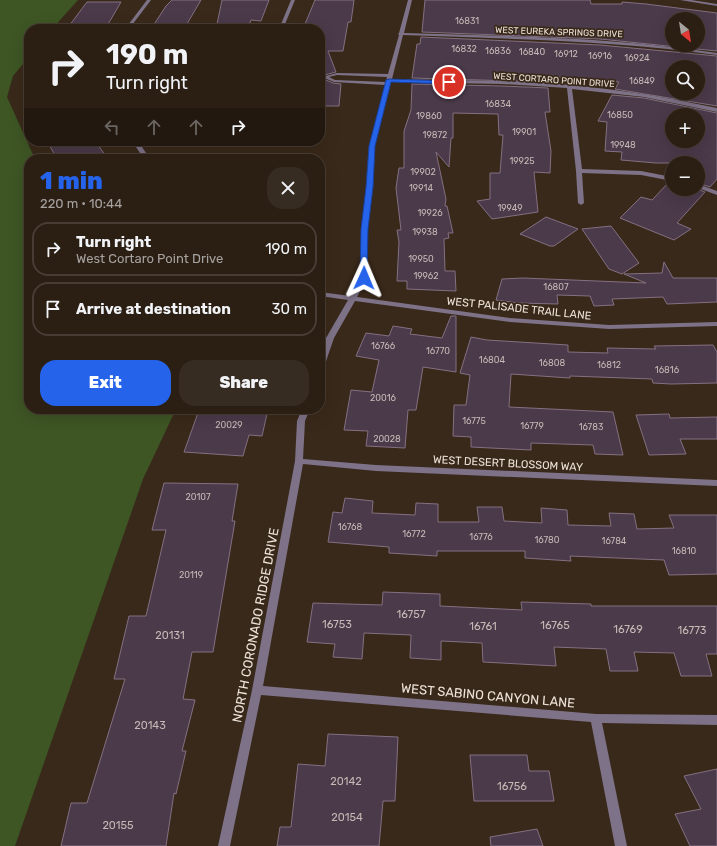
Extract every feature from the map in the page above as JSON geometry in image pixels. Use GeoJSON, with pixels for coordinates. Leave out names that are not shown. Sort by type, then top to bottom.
{"type":"FeatureCollection","features":[{"type":"Feature","properties":{"kind":"street"},"geometry":{"type":"LineString","coordinates":[[131,24],[150,0]]}},
{"type":"Feature","properties":{"kind":"street"},"geometry":{"type":"LineString","coordinates":[[283,24],[293,0]]}},
{"type":"Feature","properties":{"kind":"street"},"geometry":{"type":"LineString","coordinates":[[325,352],[330,338],[364,278],[364,229],[370,187],[372,146],[410,0]]}},
{"type":"Feature","properties":{"kind":"street"},"geometry":{"type":"LineString","coordinates":[[682,0],[717,5]]}},
{"type":"Feature","properties":{"kind":"street","name":"WEST EUREKA SPRINGS DRIVE"},"geometry":{"type":"LineString","coordinates":[[400,34],[621,43],[678,48],[717,54]]}},
{"type":"Feature","properties":{"kind":"street"},"geometry":{"type":"LineString","coordinates":[[325,76],[337,74],[389,80]]}},
{"type":"Feature","properties":{"kind":"street"},"geometry":{"type":"LineString","coordinates":[[325,78],[334,80],[389,80]]}},
{"type":"Feature","properties":{"kind":"street","name":"WEST CORTARO POINT DRIVE"},"geometry":{"type":"LineString","coordinates":[[389,80],[569,87],[616,91],[684,102],[717,110]]}},
{"type":"Feature","properties":{"kind":"street"},"geometry":{"type":"LineString","coordinates":[[569,87],[579,171],[580,203]]}},
{"type":"Feature","properties":{"kind":"street"},"geometry":{"type":"LineString","coordinates":[[579,171],[641,173],[665,178]]}},
{"type":"Feature","properties":{"kind":"street"},"geometry":{"type":"LineString","coordinates":[[705,189],[717,193]]}},
{"type":"Feature","properties":{"kind":"street","name":"WEST PALISADE TRAIL LANE"},"geometry":{"type":"LineString","coordinates":[[325,295],[510,320],[609,327],[717,324]]}},
{"type":"Feature","properties":{"kind":"street","name":"NORTH CORONADO RIDGE DRIVE"},"geometry":{"type":"LineString","coordinates":[[224,846],[257,690],[299,461],[301,421],[304,414]]}},
{"type":"Feature","properties":{"kind":"street","name":"WEST DESERT BLOSSOM WAY"},"geometry":{"type":"LineString","coordinates":[[299,461],[376,468],[717,484]]}},
{"type":"Feature","properties":{"kind":"street","name":"WEST SABINO CANYON LANE"},"geometry":{"type":"LineString","coordinates":[[257,690],[596,718],[717,720]]}},
{"type":"Feature","properties":{"kind":"street"},"geometry":{"type":"LineString","coordinates":[[596,718],[622,846]]}},
{"type":"Feature","properties":{"kind":"green space"},"geometry":{"type":"Polygon","coordinates":[[[0,0],[78,0],[56,24],[24,24],[24,63],[13,76],[7,97],[24,135],[24,146],[29,146],[33,154],[24,154],[24,414],[174,414],[143,479],[15,846],[0,846],[0,0]]]}},
{"type":"Feature","properties":{"kind":"building"},"geometry":{"type":"Polygon","coordinates":[[[172,0],[201,0],[187,24],[154,24],[166,6],[172,0]]]}},
{"type":"Feature","properties":{"kind":"building"},"geometry":{"type":"Polygon","coordinates":[[[222,0],[269,0],[261,21],[251,20],[249,24],[217,24],[222,0]]]}},
{"type":"Feature","properties":{"kind":"building"},"geometry":{"type":"Polygon","coordinates":[[[315,0],[354,0],[351,22],[348,22],[343,51],[328,51],[336,72],[325,75],[325,24],[305,24],[315,0]]]}},
{"type":"Feature","properties":{"kind":"building"},"geometry":{"type":"Polygon","coordinates":[[[425,0],[590,0],[591,4],[622,4],[622,2],[717,13],[717,51],[705,50],[705,12],[665,12],[665,46],[600,39],[422,32],[425,0]]]}},
{"type":"Feature","properties":{"kind":"building"},"geometry":{"type":"Polygon","coordinates":[[[87,2],[121,2],[108,24],[70,24],[87,2]]]}},
{"type":"Feature","properties":{"kind":"building"},"geometry":{"type":"Polygon","coordinates":[[[421,37],[600,45],[717,56],[717,106],[681,100],[705,100],[705,60],[665,60],[665,97],[615,89],[619,82],[548,76],[548,82],[412,78],[417,44],[420,44],[421,37]]]}},
{"type":"Feature","properties":{"kind":"building"},"geometry":{"type":"Polygon","coordinates":[[[325,80],[341,84],[339,106],[325,106],[325,80]]]}},
{"type":"Feature","properties":{"kind":"building"},"geometry":{"type":"Polygon","coordinates":[[[412,84],[548,88],[550,112],[545,112],[551,151],[550,173],[534,172],[538,212],[492,219],[477,201],[490,199],[490,173],[500,173],[503,135],[499,135],[498,114],[453,113],[453,138],[451,138],[449,167],[436,152],[446,199],[445,206],[447,206],[453,233],[448,233],[449,238],[444,239],[445,271],[455,271],[456,291],[407,289],[407,281],[397,281],[399,242],[397,230],[401,230],[396,188],[399,168],[404,168],[404,131],[411,110],[412,84]]]}},
{"type":"Feature","properties":{"kind":"building"},"geometry":{"type":"Polygon","coordinates":[[[612,95],[644,98],[693,108],[665,108],[665,148],[705,148],[705,111],[717,113],[717,179],[710,187],[705,185],[705,156],[665,156],[665,163],[621,160],[622,152],[605,151],[607,122],[598,121],[612,95]]]}},
{"type":"Feature","properties":{"kind":"building"},"geometry":{"type":"Polygon","coordinates":[[[50,146],[99,146],[104,154],[54,154],[50,146]]]}},
{"type":"Feature","properties":{"kind":"building"},"geometry":{"type":"Polygon","coordinates":[[[665,186],[665,196],[701,196],[677,223],[691,229],[674,240],[620,218],[641,197],[652,200],[665,186]]]}},
{"type":"Feature","properties":{"kind":"building"},"geometry":{"type":"Polygon","coordinates":[[[546,217],[578,229],[554,246],[550,246],[520,234],[546,217]]]}},
{"type":"Feature","properties":{"kind":"building"},"geometry":{"type":"Polygon","coordinates":[[[611,226],[639,263],[622,274],[609,269],[582,229],[611,226]]]}},
{"type":"Feature","properties":{"kind":"building"},"geometry":{"type":"Polygon","coordinates":[[[664,262],[673,278],[717,278],[717,302],[667,304],[663,297],[612,299],[614,305],[594,306],[590,296],[557,295],[558,304],[518,303],[496,300],[502,279],[523,278],[646,283],[624,274],[662,273],[664,262]]]}},
{"type":"Feature","properties":{"kind":"building"},"geometry":{"type":"Polygon","coordinates":[[[451,316],[456,316],[456,372],[423,367],[416,410],[408,410],[405,448],[366,446],[368,431],[344,430],[351,390],[372,392],[379,360],[356,356],[366,333],[389,336],[393,326],[412,329],[410,334],[442,338],[451,316]]]}},
{"type":"Feature","properties":{"kind":"building"},"geometry":{"type":"Polygon","coordinates":[[[471,337],[487,340],[568,345],[568,352],[608,353],[607,348],[656,349],[654,346],[713,345],[717,352],[717,383],[671,384],[653,383],[652,379],[570,376],[570,378],[511,374],[509,407],[613,412],[623,455],[595,454],[593,445],[531,443],[531,450],[471,447],[471,437],[453,436],[454,405],[466,405],[470,375],[460,373],[471,337]]]}},
{"type":"Feature","properties":{"kind":"building"},"geometry":{"type":"Polygon","coordinates":[[[198,414],[267,414],[262,436],[249,435],[243,456],[184,452],[198,414]]]}},
{"type":"Feature","properties":{"kind":"building"},"geometry":{"type":"Polygon","coordinates":[[[669,414],[670,418],[717,417],[717,439],[680,439],[686,454],[649,455],[636,415],[669,414]]]}},
{"type":"Feature","properties":{"kind":"building"},"geometry":{"type":"Polygon","coordinates":[[[164,483],[238,484],[232,521],[235,521],[213,652],[192,652],[183,699],[195,700],[182,751],[186,751],[176,794],[174,793],[166,846],[61,846],[71,803],[87,803],[125,679],[114,679],[129,616],[146,616],[166,530],[152,530],[164,483]]]}},
{"type":"Feature","properties":{"kind":"building"},"geometry":{"type":"Polygon","coordinates":[[[345,498],[373,501],[372,513],[415,515],[416,503],[438,504],[438,522],[479,522],[477,507],[502,507],[504,521],[542,523],[541,508],[567,510],[568,525],[611,526],[609,513],[634,514],[637,529],[674,528],[669,515],[717,515],[717,574],[669,575],[664,560],[570,556],[571,561],[525,558],[525,551],[437,551],[437,556],[389,553],[389,547],[328,542],[333,512],[342,513],[345,498]]]}},
{"type":"Feature","properties":{"kind":"building"},"geometry":{"type":"Polygon","coordinates":[[[383,592],[440,594],[440,606],[522,610],[521,602],[591,604],[591,606],[717,606],[717,654],[706,654],[712,676],[681,676],[674,653],[634,652],[638,671],[610,671],[606,649],[554,647],[556,666],[483,662],[482,643],[441,641],[441,660],[410,658],[411,635],[364,633],[362,659],[333,657],[335,644],[307,642],[313,603],[382,605],[383,592]]]}},
{"type":"Feature","properties":{"kind":"building"},"geometry":{"type":"Polygon","coordinates":[[[328,734],[398,737],[395,801],[383,801],[379,846],[277,846],[280,827],[291,827],[298,764],[325,766],[328,734]]]}},
{"type":"Feature","properties":{"kind":"building"},"geometry":{"type":"Polygon","coordinates":[[[470,755],[527,755],[529,771],[549,771],[554,801],[474,801],[470,755]]]}},
{"type":"Feature","properties":{"kind":"building"},"geometry":{"type":"Polygon","coordinates":[[[717,769],[717,846],[690,846],[675,814],[701,809],[684,776],[717,769]]]}},
{"type":"Feature","properties":{"kind":"building"},"geometry":{"type":"Polygon","coordinates":[[[537,829],[543,846],[491,846],[490,837],[537,829]]]}},
{"type":"Feature","properties":{"kind":"route"},"geometry":{"type":"LineString","coordinates":[[364,278],[364,229],[370,187],[372,146],[389,80],[449,82]]}}]}
